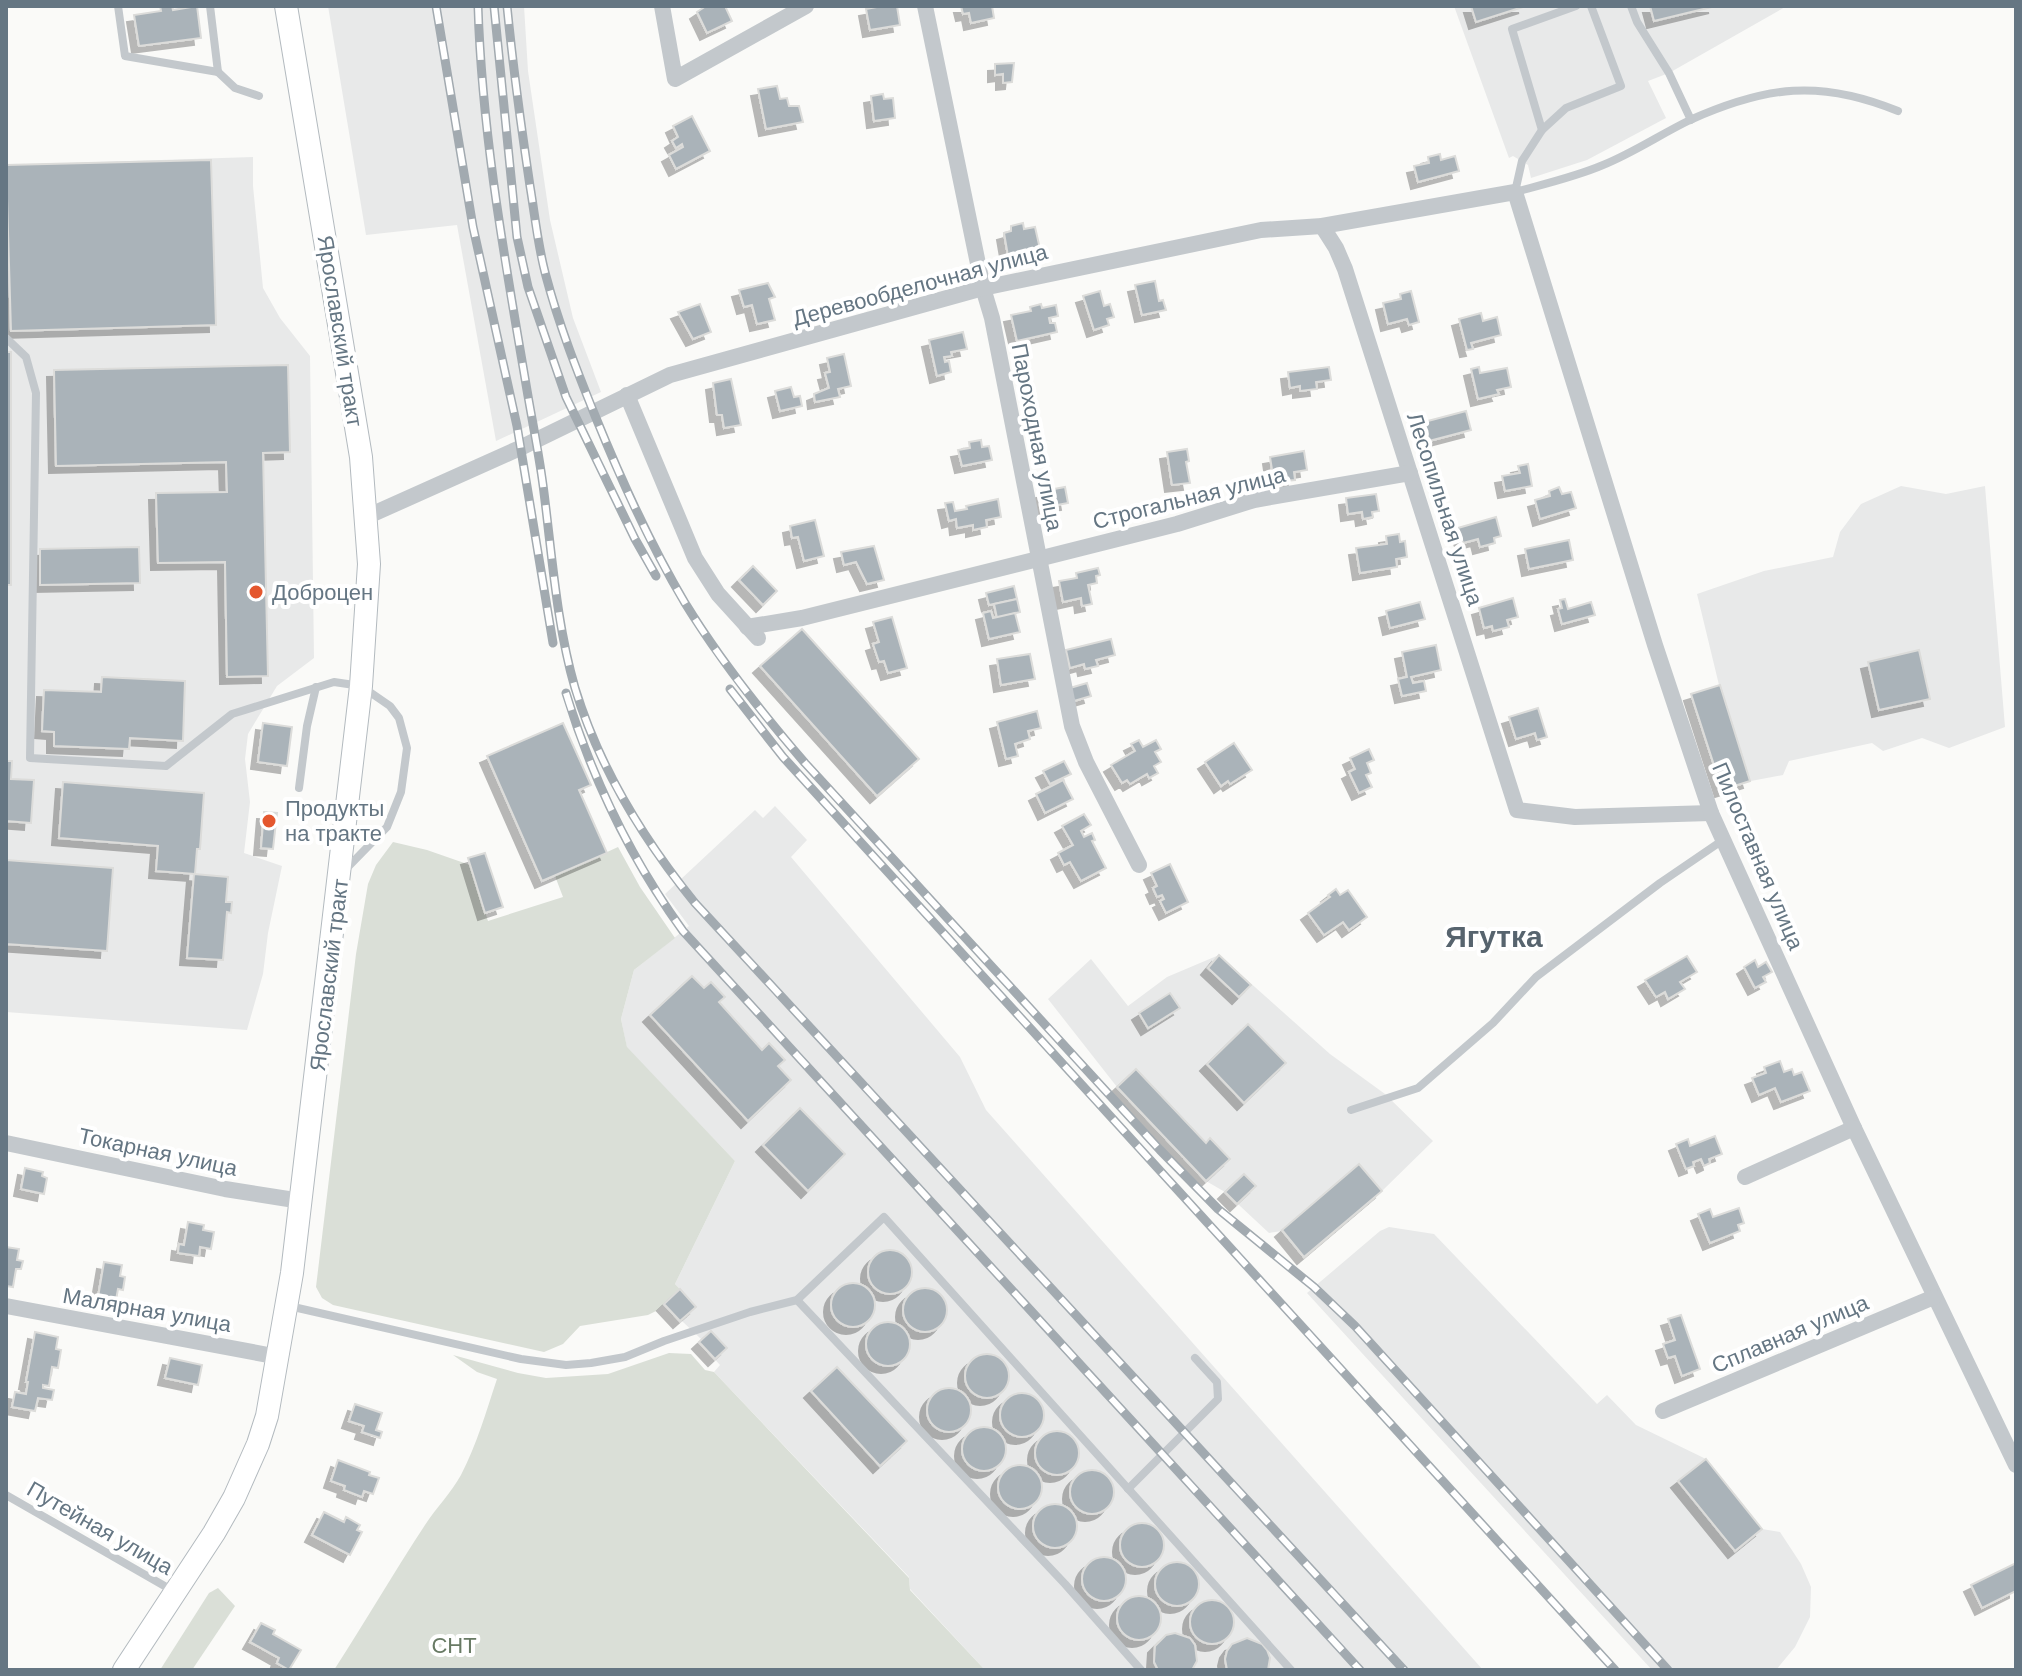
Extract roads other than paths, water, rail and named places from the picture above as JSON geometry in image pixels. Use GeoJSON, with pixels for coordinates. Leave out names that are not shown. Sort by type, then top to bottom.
{"type":"FeatureCollection","features":[{"type":"Feature","properties":{"kind":"street","name":"Ярославский тракт"},"geometry":{"type":"LineString","coordinates":[[124,1670],[214,1533],[248,1469],[267,1416],[288,1306],[361,686],[369,564],[366,517],[348,371],[286,6]]}},
{"type":"Feature","properties":{"kind":"street"},"geometry":{"type":"LineString","coordinates":[[662,6],[675,79],[806,6]]}},
{"type":"Feature","properties":{"kind":"street","name":"Пароходная улица"},"geometry":{"type":"LineString","coordinates":[[925,6],[983,288],[992,318],[1072,726],[1086,762],[1139,865]]}},
{"type":"Feature","properties":{"kind":"street","name":"Деревообделочная улица"},"geometry":{"type":"LineString","coordinates":[[366,517],[520,448],[670,375],[983,288],[1261,230],[1322,226],[1515,192]]}},
{"type":"Feature","properties":{"kind":"street","name":"Пилоставная улица"},"geometry":{"type":"LineString","coordinates":[[1515,192],[1655,645],[1711,813],[1854,1128],[2016,1465]]}},
{"type":"Feature","properties":{"kind":"street","name":"Лесопильная улица"},"geometry":{"type":"LineString","coordinates":[[1322,226],[1345,269],[1517,810],[1575,817],[1711,813]]}},
{"type":"Feature","properties":{"kind":"street","name":"Строгальная улица"},"geometry":{"type":"LineString","coordinates":[[627,395],[695,558],[718,594],[752,632],[1177,524],[1254,500],[1410,473]]}},
{"type":"Feature","properties":{"kind":"street"},"geometry":{"type":"LineString","coordinates":[[1745,1177],[1854,1128]]}},
{"type":"Feature","properties":{"kind":"street","name":"Токарная улица"},"geometry":{"type":"LineString","coordinates":[[6,1143],[225,1189],[301,1201]]}},
{"type":"Feature","properties":{"kind":"street","name":"Сплавная улица"},"geometry":{"type":"LineString","coordinates":[[1663,1411],[1934,1297]]}},
{"type":"Feature","properties":{"kind":"street","name":"Малярная улица"},"geometry":{"type":"LineString","coordinates":[[6,1306],[279,1357]]}},
{"type":"Feature","properties":{"kind":"lane"},"geometry":{"type":"LineString","coordinates":[[118,6],[125,56],[218,72],[235,88],[259,96]]}},
{"type":"Feature","properties":{"kind":"lane"},"geometry":{"type":"LineString","coordinates":[[210,6],[218,72]]}},
{"type":"Feature","properties":{"kind":"lane"},"geometry":{"type":"LineString","coordinates":[[1542,130],[1512,29],[1576,6]]}},
{"type":"Feature","properties":{"kind":"lane"},"geometry":{"type":"LineString","coordinates":[[1591,6],[1621,86],[1566,108],[1542,130],[1522,161],[1515,192],[1604,165],[1691,120],[1781,90],[1812,89],[1847,95],[1898,111]]}},
{"type":"Feature","properties":{"kind":"lane"},"geometry":{"type":"LineString","coordinates":[[1631,6],[1637,22],[1669,73],[1691,120]]}},
{"type":"Feature","properties":{"kind":"lane"},"geometry":{"type":"LineString","coordinates":[[6,338],[26,357],[36,393],[30,758],[166,766],[232,714],[334,682],[361,686],[390,706],[399,718],[407,748],[401,792],[387,827],[376,842],[341,874]]}},
{"type":"Feature","properties":{"kind":"lane"},"geometry":{"type":"LineString","coordinates":[[299,788],[307,726],[316,687]]}},
{"type":"Feature","properties":{"kind":"lane"},"geometry":{"type":"LineString","coordinates":[[1351,1110],[1418,1088],[1493,1023],[1536,977],[1723,839]]}},
{"type":"Feature","properties":{"kind":"lane"},"geometry":{"type":"LineString","coordinates":[[288,1306],[521,1359],[566,1365],[625,1357],[750,1312],[797,1300],[884,1217],[1291,1670]]}},
{"type":"Feature","properties":{"kind":"lane"},"geometry":{"type":"LineString","coordinates":[[797,1300],[1065,1584],[1141,1670]]}},
{"type":"Feature","properties":{"kind":"lane"},"geometry":{"type":"LineString","coordinates":[[1128,1489],[1218,1399],[1217,1382],[1195,1358]]}},
{"type":"Feature","properties":{"kind":"lane","name":"Путейная улица"},"geometry":{"type":"LineString","coordinates":[[6,1495],[176,1592]]}},
{"type":"Feature","properties":{"kind":"railway"},"geometry":{"type":"LineString","coordinates":[[436,6],[473,227],[517,426],[553,643]]}},
{"type":"Feature","properties":{"kind":"railway"},"geometry":{"type":"LineString","coordinates":[[478,6],[484,104],[496,201],[541,474],[563,638],[585,717],[624,801],[695,903],[1404,1670]]}},
{"type":"Feature","properties":{"kind":"railway"},"geometry":{"type":"LineString","coordinates":[[494,6],[517,237],[528,287],[566,397],[656,576]]}},
{"type":"Feature","properties":{"kind":"railway"},"geometry":{"type":"LineString","coordinates":[[507,6],[537,231],[557,312],[596,418],[637,512],[672,581],[712,645],[805,763],[1160,1150],[1218,1209],[1314,1287],[1355,1326],[1668,1670]]}},
{"type":"Feature","properties":{"kind":"railway"},"geometry":{"type":"LineString","coordinates":[[730,689],[783,757],[1615,1670]]}},
{"type":"Feature","properties":{"kind":"railway"},"geometry":{"type":"LineString","coordinates":[[566,693],[588,756],[615,817],[646,875],[683,931],[1360,1670]]}},
{"type":"Feature","properties":{"kind":"place","name":"Доброцен"},"geometry":{"type":"Point","coordinates":[256,592]}},
{"type":"Feature","properties":{"kind":"place","name":"Продукты на тракте"},"geometry":{"type":"Point","coordinates":[269,821]}},
{"type":"Feature","properties":{"kind":"district","name":"Ягутка"},"geometry":{"type":"Point","coordinates":[1494,936]}},
{"type":"Feature","properties":{"kind":"park label","name":"СНТ"},"geometry":{"type":"Point","coordinates":[454,1645]}}]}
